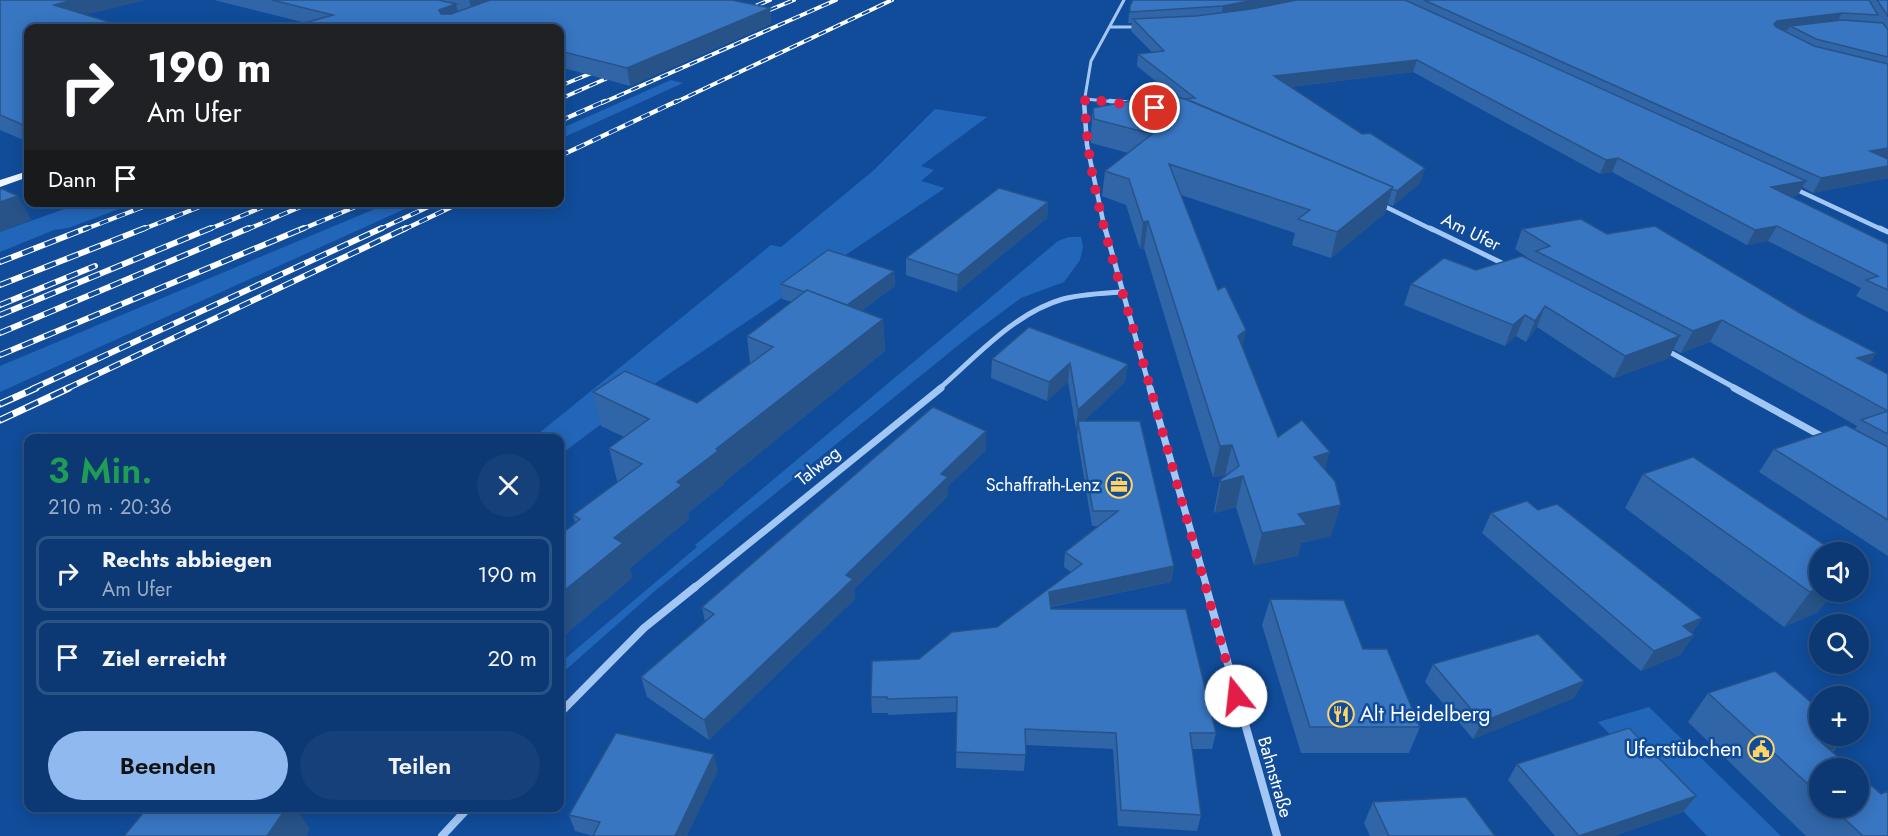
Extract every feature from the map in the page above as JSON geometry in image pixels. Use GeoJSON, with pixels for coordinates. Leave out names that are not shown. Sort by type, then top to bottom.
{"type":"FeatureCollection","features":[{"type":"Feature","properties":{"kind":"main road"},"geometry":{"type":"LineString","coordinates":[[0,184],[24,175]]}},
{"type":"Feature","properties":{"kind":"street","name":"Bahnstraße"},"geometry":{"type":"LineString","coordinates":[[1124,0],[1086,76],[1085,99],[1091,168],[1122,292],[1277,836]]}},
{"type":"Feature","properties":{"kind":"street"},"geometry":{"type":"LineString","coordinates":[[1110,27],[1139,27]]}},
{"type":"Feature","properties":{"kind":"street"},"geometry":{"type":"LineString","coordinates":[[1085,99],[1144,105]]}},
{"type":"Feature","properties":{"kind":"street"},"geometry":{"type":"LineString","coordinates":[[1786,185],[1888,232]]}},
{"type":"Feature","properties":{"kind":"street","name":"Am Ufer"},"geometry":{"type":"LineString","coordinates":[[1373,201],[1516,270]]}},
{"type":"Feature","properties":{"kind":"street","name":"Talweg"},"geometry":{"type":"LineString","coordinates":[[564,708],[644,628],[917,408],[1023,317],[1060,300],[1085,294],[1122,292]]}},
{"type":"Feature","properties":{"kind":"street"},"geometry":{"type":"LineString","coordinates":[[1661,347],[1836,444]]}},
{"type":"Feature","properties":{"kind":"street"},"geometry":{"type":"LineString","coordinates":[[442,836],[465,812]]}},
{"type":"Feature","properties":{"kind":"shaded area"},"geometry":{"type":"Polygon","coordinates":[[[671,80],[683,83],[564,137],[564,127],[671,80]]]}},
{"type":"Feature","properties":{"kind":"shaded area"},"geometry":{"type":"Polygon","coordinates":[[[935,109],[987,117],[921,166],[934,170],[921,181],[945,188],[660,380],[564,452],[564,434],[538,434],[771,245],[781,247],[874,170],[935,109]]]}},
{"type":"Feature","properties":{"kind":"shaded area"},"geometry":{"type":"Polygon","coordinates":[[[70,207],[124,207],[68,228],[54,230],[0,252],[0,232],[70,207]]]}},
{"type":"Feature","properties":{"kind":"shaded area"},"geometry":{"type":"Polygon","coordinates":[[[379,207],[409,207],[0,392],[0,366],[379,207]]]}},
{"type":"Feature","properties":{"kind":"shaded area"},"geometry":{"type":"Polygon","coordinates":[[[1069,237],[1081,237],[1083,247],[1080,260],[1064,282],[1021,298],[971,335],[656,590],[564,671],[564,660],[697,547],[695,545],[1058,241],[1069,237]]]}},
{"type":"Feature","properties":{"kind":"shaded area"},"geometry":{"type":"Polygon","coordinates":[[[1649,707],[1781,836],[1707,836],[1598,722],[1649,707]]]}},
{"type":"Feature","properties":{"kind":"building"},"geometry":{"type":"Polygon","coordinates":[[[0,0],[73,0],[54,5],[116,24],[24,24],[24,125],[0,115],[0,0]]]}},
{"type":"Feature","properties":{"kind":"building"},"geometry":{"type":"Polygon","coordinates":[[[272,0],[438,0],[456,4],[439,10],[441,14],[451,14],[490,0],[732,0],[770,8],[627,68],[564,52],[564,24],[300,24],[333,15],[272,0]]]}},
{"type":"Feature","properties":{"kind":"building"},"geometry":{"type":"Polygon","coordinates":[[[1133,0],[1254,0],[1223,6],[1130,12],[1133,0]]]}},
{"type":"Feature","properties":{"kind":"building"},"geometry":{"type":"Polygon","coordinates":[[[1297,0],[1405,0],[1806,181],[1771,187],[1888,244],[1888,290],[1866,280],[1878,276],[1777,226],[1755,230],[1618,158],[1606,160],[1417,60],[1274,76],[1362,134],[1370,133],[1425,168],[1397,191],[1392,189],[1393,187],[1185,99],[1195,98],[1138,54],[1164,51],[1133,19],[1196,16],[1297,0]]]}},
{"type":"Feature","properties":{"kind":"building"},"geometry":{"type":"Polygon","coordinates":[[[1424,0],[1869,0],[1878,15],[1842,13],[1777,21],[1774,24],[1814,46],[1888,64],[1888,148],[1870,151],[1888,159],[1888,166],[1821,178],[1424,0]]]}},
{"type":"Feature","properties":{"kind":"building"},"geometry":{"type":"Polygon","coordinates":[[[1877,0],[1888,0],[1888,16],[1877,0]]]}},
{"type":"Feature","properties":{"kind":"building"},"geometry":{"type":"Polygon","coordinates":[[[1842,20],[1883,23],[1888,30],[1888,57],[1816,39],[1790,26],[1842,20]]]}},
{"type":"Feature","properties":{"kind":"building"},"geometry":{"type":"Polygon","coordinates":[[[1166,94],[1191,101],[1393,187],[1337,232],[1298,219],[1310,210],[1169,164],[1218,290],[1225,286],[1246,330],[1238,336],[1278,437],[1302,420],[1330,452],[1314,457],[1335,481],[1341,505],[1298,514],[1307,525],[1262,533],[1243,476],[1221,482],[1220,480],[1239,466],[1232,445],[1220,446],[1148,221],[1143,222],[1129,179],[1105,171],[1152,134],[1094,119],[1093,108],[1166,94]]]}},
{"type":"Feature","properties":{"kind":"building"},"geometry":{"type":"Polygon","coordinates":[[[0,188],[18,196],[0,202],[0,188]]]}},
{"type":"Feature","properties":{"kind":"building"},"geometry":{"type":"Polygon","coordinates":[[[999,188],[1048,202],[958,275],[906,258],[999,188]]]}},
{"type":"Feature","properties":{"kind":"building"},"geometry":{"type":"Polygon","coordinates":[[[1581,219],[1607,234],[1655,226],[1805,316],[1876,353],[1857,358],[1888,374],[1888,411],[1722,320],[1693,331],[1536,251],[1550,246],[1522,229],[1581,219]]]}},
{"type":"Feature","properties":{"kind":"building"},"geometry":{"type":"Polygon","coordinates":[[[828,250],[894,271],[847,305],[807,290],[805,292],[781,284],[828,250]]]}},
{"type":"Feature","properties":{"kind":"building"},"geometry":{"type":"Polygon","coordinates":[[[1522,256],[1680,336],[1625,356],[1545,306],[1535,321],[1525,315],[1513,325],[1411,284],[1444,258],[1476,270],[1522,256]]]}},
{"type":"Feature","properties":{"kind":"building"},"geometry":{"type":"Polygon","coordinates":[[[807,290],[883,319],[677,482],[682,485],[614,538],[623,543],[564,591],[564,532],[580,519],[573,515],[642,464],[609,448],[649,419],[593,392],[625,371],[697,403],[773,347],[747,336],[807,290]]]}},
{"type":"Feature","properties":{"kind":"building"},"geometry":{"type":"Polygon","coordinates":[[[1029,327],[1128,364],[1078,410],[1070,363],[1049,382],[992,359],[1029,327]]]}},
{"type":"Feature","properties":{"kind":"building"},"geometry":{"type":"Polygon","coordinates":[[[933,407],[986,431],[941,474],[948,477],[846,575],[853,579],[704,720],[641,677],[714,614],[702,607],[933,407]]]}},
{"type":"Feature","properties":{"kind":"building"},"geometry":{"type":"Polygon","coordinates":[[[1888,411],[1888,434],[1861,420],[1888,411]]]}},
{"type":"Feature","properties":{"kind":"building"},"geometry":{"type":"Polygon","coordinates":[[[1078,421],[1140,421],[1174,566],[1049,592],[1051,609],[1186,609],[1216,733],[1190,733],[1201,815],[1121,810],[1116,733],[1025,729],[1026,755],[956,752],[957,697],[887,699],[887,697],[871,697],[872,661],[919,659],[952,632],[997,627],[1082,564],[1065,552],[1118,511],[1093,511],[1078,421]]]}},
{"type":"Feature","properties":{"kind":"building"},"geometry":{"type":"Polygon","coordinates":[[[1846,425],[1888,447],[1888,520],[1774,449],[1846,425]]]}},
{"type":"Feature","properties":{"kind":"building"},"geometry":{"type":"Polygon","coordinates":[[[1693,457],[1820,542],[1809,542],[1809,591],[1643,474],[1693,457]]]}},
{"type":"Feature","properties":{"kind":"building"},"geometry":{"type":"Polygon","coordinates":[[[1527,501],[1538,510],[1557,504],[1702,618],[1683,626],[1694,635],[1654,651],[1491,513],[1527,501]]]}},
{"type":"Feature","properties":{"kind":"building"},"geometry":{"type":"Polygon","coordinates":[[[1270,599],[1344,600],[1363,649],[1387,649],[1420,727],[1310,727],[1270,599]]]}},
{"type":"Feature","properties":{"kind":"building"},"geometry":{"type":"Polygon","coordinates":[[[1538,634],[1584,681],[1482,722],[1433,664],[1538,634]]]}},
{"type":"Feature","properties":{"kind":"building"},"geometry":{"type":"Polygon","coordinates":[[[1775,671],[1809,700],[1809,746],[1825,746],[1839,758],[1809,758],[1809,785],[1708,693],[1775,671]]]}},
{"type":"Feature","properties":{"kind":"building"},"geometry":{"type":"Polygon","coordinates":[[[1629,728],[1696,796],[1579,836],[1517,764],[1629,728]]]}},
{"type":"Feature","properties":{"kind":"building"},"geometry":{"type":"Polygon","coordinates":[[[616,733],[714,754],[675,836],[593,836],[600,822],[569,815],[616,733]]]}},
{"type":"Feature","properties":{"kind":"building"},"geometry":{"type":"Polygon","coordinates":[[[1869,784],[1881,794],[1888,791],[1888,836],[1863,836],[1844,818],[1869,818],[1869,784]]]}},
{"type":"Feature","properties":{"kind":"building"},"geometry":{"type":"Polygon","coordinates":[[[1466,797],[1495,836],[1389,836],[1373,802],[1466,797]]]}},
{"type":"Feature","properties":{"kind":"building"},"geometry":{"type":"Polygon","coordinates":[[[144,812],[284,812],[267,836],[124,836],[144,812]]]}},
{"type":"Feature","properties":{"kind":"railway"},"geometry":{"type":"LineString","coordinates":[[743,11],[770,0]]}},
{"type":"Feature","properties":{"kind":"railway"},"geometry":{"type":"LineString","coordinates":[[755,16],[794,0]]}},
{"type":"Feature","properties":{"kind":"railway"},"geometry":{"type":"LineString","coordinates":[[602,103],[836,0]]}},
{"type":"Feature","properties":{"kind":"railway"},"geometry":{"type":"LineString","coordinates":[[674,103],[892,0]]}},
{"type":"Feature","properties":{"kind":"railway"},"geometry":{"type":"LineString","coordinates":[[564,84],[604,68]]}},
{"type":"Feature","properties":{"kind":"railway"},"geometry":{"type":"LineString","coordinates":[[564,97],[619,73]]}},
{"type":"Feature","properties":{"kind":"railway"},"geometry":{"type":"LineString","coordinates":[[564,119],[605,101]]}},
{"type":"Feature","properties":{"kind":"railway"},"geometry":{"type":"LineString","coordinates":[[564,154],[677,101]]}},
{"type":"Feature","properties":{"kind":"railway"},"geometry":{"type":"LineString","coordinates":[[83,230],[143,207]]}},
{"type":"Feature","properties":{"kind":"railway"},"geometry":{"type":"LineString","coordinates":[[141,230],[199,207]]}},
{"type":"Feature","properties":{"kind":"railway"},"geometry":{"type":"LineString","coordinates":[[207,230],[263,207]]}},
{"type":"Feature","properties":{"kind":"railway"},"geometry":{"type":"LineString","coordinates":[[246,230],[300,207]]}},
{"type":"Feature","properties":{"kind":"railway"},"geometry":{"type":"LineString","coordinates":[[300,230],[355,207]]}},
{"type":"Feature","properties":{"kind":"railway"},"geometry":{"type":"LineString","coordinates":[[378,230],[428,207]]}},
{"type":"Feature","properties":{"kind":"railway"},"geometry":{"type":"LineString","coordinates":[[403,230],[451,207]]}},
{"type":"Feature","properties":{"kind":"railway"},"geometry":{"type":"LineString","coordinates":[[0,262],[87,228]]}},
{"type":"Feature","properties":{"kind":"railway"},"geometry":{"type":"LineString","coordinates":[[0,285],[145,228]]}},
{"type":"Feature","properties":{"kind":"railway"},"geometry":{"type":"LineString","coordinates":[[0,315],[211,228]]}},
{"type":"Feature","properties":{"kind":"railway"},"geometry":{"type":"LineString","coordinates":[[0,333],[249,228]]}},
{"type":"Feature","properties":{"kind":"railway"},"geometry":{"type":"LineString","coordinates":[[0,355],[304,228]]}},
{"type":"Feature","properties":{"kind":"railway"},"geometry":{"type":"LineString","coordinates":[[32,389],[382,228]]}},
{"type":"Feature","properties":{"kind":"railway"},"geometry":{"type":"LineString","coordinates":[[66,389],[406,228]]}},
{"type":"Feature","properties":{"kind":"railway"},"geometry":{"type":"LineString","coordinates":[[0,305],[95,266]]}},
{"type":"Feature","properties":{"kind":"railway"},"geometry":{"type":"LineString","coordinates":[[0,404],[36,388]]}},
{"type":"Feature","properties":{"kind":"railway"},"geometry":{"type":"LineString","coordinates":[[0,420],[69,388]]}},
{"type":"Feature","properties":{"kind":"place","name":"Schaffrath-Lenz"},"geometry":{"type":"Point","coordinates":[1119,485]}},
{"type":"Feature","properties":{"kind":"place","name":"Alt Heidelberg"},"geometry":{"type":"Point","coordinates":[1341,714]}},
{"type":"Feature","properties":{"kind":"place","name":"Uferstübchen"},"geometry":{"type":"Point","coordinates":[1761,749]}},
{"type":"Feature","properties":{"kind":"route"},"geometry":{"type":"LineString","coordinates":[[1155,108],[1133,103],[1085,99],[1091,168],[1105,230],[1173,463],[1236,696]]}}]}
